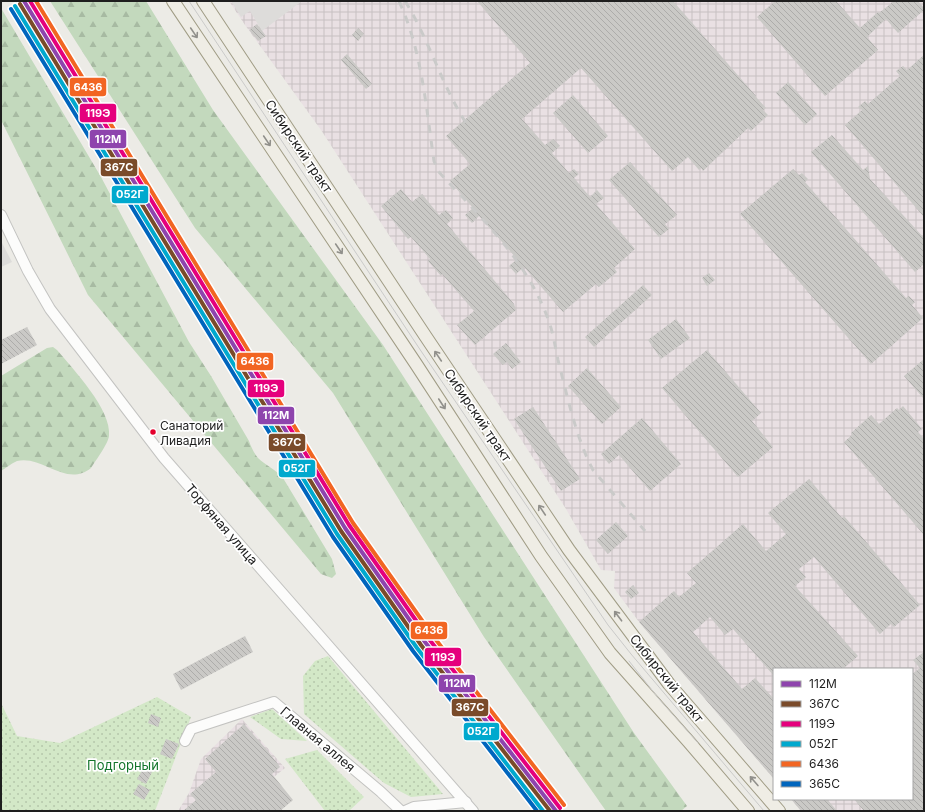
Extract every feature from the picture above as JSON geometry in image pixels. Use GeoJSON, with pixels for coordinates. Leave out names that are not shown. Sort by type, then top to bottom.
{"type":"FeatureCollection","features":[{"type":"Feature","properties":{"kind":"main road","name":"Сибирский тракт"},"geometry":{"type":"LineString","coordinates":[[173,1],[416,364],[541,556],[610,653],[748,811]]}},
{"type":"Feature","properties":{"kind":"main road","name":"Сибирский тракт"},"geometry":{"type":"LineString","coordinates":[[203,1],[430,344],[569,550],[670,684],[779,811]]}},
{"type":"Feature","properties":{"kind":"street","name":"Торфяная улица"},"geometry":{"type":"LineString","coordinates":[[1,216],[28,270],[50,309],[164,458],[473,811]]}},
{"type":"Feature","properties":{"kind":"street","name":"Главная аллея"},"geometry":{"type":"LineString","coordinates":[[185,741],[191,729],[274,702],[381,792],[401,811]]}},
{"type":"Feature","properties":{"kind":"street"},"geometry":{"type":"LineString","coordinates":[[405,811],[414,807],[466,802]]}},
{"type":"Feature","properties":{"kind":"shaded area"},"geometry":{"type":"Polygon","coordinates":[[[229,1],[924,1],[924,811],[801,811],[792,800],[913,800],[913,668],[773,668],[773,778],[639,622],[614,588],[615,571],[601,570],[566,509],[321,130],[229,1]]]}},
{"type":"Feature","properties":{"kind":"shaded area"},"geometry":{"type":"Polygon","coordinates":[[[231,1],[302,1],[262,31],[250,11],[241,17],[231,1]]]}},
{"type":"Feature","properties":{"kind":"shaded area"},"geometry":{"type":"Polygon","coordinates":[[[1,241],[12,262],[1,267],[1,241]]]}},
{"type":"Feature","properties":{"kind":"shaded area"},"geometry":{"type":"Polygon","coordinates":[[[242,719],[285,768],[232,811],[178,811],[189,793],[201,759],[242,719]]]}},
{"type":"Feature","properties":{"kind":"green space"},"geometry":{"type":"Polygon","coordinates":[[[50,1],[146,1],[213,110],[383,345],[634,733],[687,806],[681,811],[606,811],[484,637],[333,393],[195,228],[50,1]]]}},
{"type":"Feature","properties":{"kind":"green space"},"geometry":{"type":"Polygon","coordinates":[[[1,8],[101,177],[189,342],[211,376],[254,452],[258,458],[283,478],[332,559],[336,574],[332,578],[321,574],[88,295],[1,120],[1,8]]]}},
{"type":"Feature","properties":{"kind":"green space"},"geometry":{"type":"Polygon","coordinates":[[[53,347],[90,390],[98,402],[108,426],[108,439],[91,468],[82,473],[63,473],[27,460],[17,461],[1,471],[1,376],[47,348],[53,347]]]}},
{"type":"Feature","properties":{"kind":"green space"},"geometry":{"type":"Polygon","coordinates":[[[328,656],[443,794],[411,797],[384,783],[304,714],[303,676],[315,661],[328,656]]]}},
{"type":"Feature","properties":{"kind":"green space","name":"Подгорный"},"geometry":{"type":"Polygon","coordinates":[[[157,697],[191,717],[155,811],[1,811],[1,703],[17,736],[60,743],[157,697]]]}},
{"type":"Feature","properties":{"kind":"green space"},"geometry":{"type":"Polygon","coordinates":[[[272,709],[307,741],[281,739],[250,717],[272,709]]]}},
{"type":"Feature","properties":{"kind":"green space"},"geometry":{"type":"Polygon","coordinates":[[[317,750],[364,797],[349,811],[325,811],[285,759],[317,750]]]}},
{"type":"Feature","properties":{"kind":"building"},"geometry":{"type":"Polygon","coordinates":[[[477,1],[673,1],[766,108],[763,110],[768,115],[751,131],[748,128],[703,171],[701,168],[699,170],[688,157],[672,171],[581,68],[522,119],[545,145],[553,139],[560,146],[552,153],[569,173],[574,169],[579,174],[574,178],[590,197],[597,190],[604,198],[596,204],[635,249],[614,268],[617,272],[599,287],[596,284],[563,312],[524,267],[516,274],[509,266],[517,259],[479,216],[472,223],[465,215],[473,208],[450,181],[470,164],[446,136],[530,63],[477,1]]]}},
{"type":"Feature","properties":{"kind":"building"},"geometry":{"type":"Polygon","coordinates":[[[775,1],[836,1],[860,28],[878,12],[879,13],[894,1],[918,1],[924,10],[898,33],[886,19],[867,37],[878,50],[825,96],[757,17],[775,1]]]}},
{"type":"Feature","properties":{"kind":"building"},"geometry":{"type":"Polygon","coordinates":[[[257,24],[266,36],[258,41],[249,30],[257,24]]]}},
{"type":"Feature","properties":{"kind":"building"},"geometry":{"type":"Polygon","coordinates":[[[358,28],[364,34],[358,41],[352,35],[358,28]]]}},
{"type":"Feature","properties":{"kind":"building"},"geometry":{"type":"Polygon","coordinates":[[[347,54],[372,84],[366,89],[341,60],[347,54]]]}},
{"type":"Feature","properties":{"kind":"building"},"geometry":{"type":"Polygon","coordinates":[[[924,55],[924,217],[845,125],[862,110],[858,107],[865,101],[868,104],[900,76],[896,71],[903,66],[907,70],[924,55]]]}},
{"type":"Feature","properties":{"kind":"building"},"geometry":{"type":"Polygon","coordinates":[[[788,82],[817,114],[805,125],[776,93],[788,82]]]}},
{"type":"Feature","properties":{"kind":"building"},"geometry":{"type":"Polygon","coordinates":[[[573,95],[608,136],[588,153],[553,113],[573,95]]]}},
{"type":"Feature","properties":{"kind":"building"},"geometry":{"type":"Polygon","coordinates":[[[832,135],[863,170],[868,166],[870,179],[924,238],[924,264],[915,272],[811,152],[832,135]]]}},
{"type":"Feature","properties":{"kind":"building"},"geometry":{"type":"Polygon","coordinates":[[[630,162],[677,215],[665,224],[669,229],[659,237],[609,180],[630,162]]]}},
{"type":"Feature","properties":{"kind":"building"},"geometry":{"type":"Polygon","coordinates":[[[793,169],[799,175],[802,173],[808,179],[805,182],[906,298],[909,296],[915,302],[912,305],[923,318],[871,364],[740,214],[793,169]]]}},
{"type":"Feature","properties":{"kind":"building"},"geometry":{"type":"Polygon","coordinates":[[[401,189],[412,202],[422,194],[439,215],[446,210],[453,218],[447,224],[514,304],[516,310],[475,345],[457,325],[474,311],[442,274],[441,276],[428,261],[430,259],[411,237],[408,239],[381,206],[401,189]]]}},
{"type":"Feature","properties":{"kind":"building"},"geometry":{"type":"Polygon","coordinates":[[[709,273],[715,280],[707,286],[702,278],[709,273]]]}},
{"type":"Feature","properties":{"kind":"building"},"geometry":{"type":"Polygon","coordinates":[[[643,285],[652,295],[594,347],[585,337],[643,285]]]}},
{"type":"Feature","properties":{"kind":"building"},"geometry":{"type":"Polygon","coordinates":[[[676,319],[690,338],[661,359],[648,340],[676,319]]]}},
{"type":"Feature","properties":{"kind":"building"},"geometry":{"type":"Polygon","coordinates":[[[27,327],[37,345],[1,364],[1,340],[27,327]]]}},
{"type":"Feature","properties":{"kind":"building"},"geometry":{"type":"Polygon","coordinates":[[[506,343],[521,362],[512,369],[507,362],[503,365],[493,354],[506,343]]]}},
{"type":"Feature","properties":{"kind":"building"},"geometry":{"type":"Polygon","coordinates":[[[707,350],[761,413],[752,421],[773,447],[738,477],[662,388],[707,350]]]}},
{"type":"Feature","properties":{"kind":"building"},"geometry":{"type":"Polygon","coordinates":[[[924,359],[924,399],[904,376],[924,359]]]}},
{"type":"Feature","properties":{"kind":"building"},"geometry":{"type":"Polygon","coordinates":[[[587,368],[621,407],[602,424],[568,386],[587,368]]]}},
{"type":"Feature","properties":{"kind":"building"},"geometry":{"type":"Polygon","coordinates":[[[903,406],[922,429],[918,432],[924,439],[924,535],[844,442],[852,435],[851,433],[871,415],[879,424],[897,408],[899,410],[903,406]]]}},
{"type":"Feature","properties":{"kind":"building"},"geometry":{"type":"Polygon","coordinates":[[[533,407],[580,479],[561,491],[514,419],[533,407]]]}},
{"type":"Feature","properties":{"kind":"building"},"geometry":{"type":"Polygon","coordinates":[[[642,418],[681,464],[650,491],[619,455],[609,464],[601,454],[642,418]]]}},
{"type":"Feature","properties":{"kind":"building"},"geometry":{"type":"Polygon","coordinates":[[[809,479],[842,518],[844,516],[920,605],[894,627],[891,624],[880,634],[814,557],[799,569],[806,577],[795,586],[858,656],[844,668],[773,668],[773,675],[733,629],[725,635],[710,617],[693,632],[742,689],[755,678],[773,698],[773,778],[639,622],[674,591],[679,597],[696,583],[687,573],[743,524],[766,551],[786,534],[768,513],[809,479]]]}},
{"type":"Feature","properties":{"kind":"building"},"geometry":{"type":"Polygon","coordinates":[[[616,522],[628,536],[608,554],[596,540],[616,522]]]}},
{"type":"Feature","properties":{"kind":"building"},"geometry":{"type":"Polygon","coordinates":[[[633,585],[639,593],[631,599],[625,592],[633,585]]]}},
{"type":"Feature","properties":{"kind":"building"},"geometry":{"type":"Polygon","coordinates":[[[245,636],[253,652],[181,690],[173,674],[245,636]]]}},
{"type":"Feature","properties":{"kind":"building"},"geometry":{"type":"Polygon","coordinates":[[[924,652],[924,811],[864,811],[855,800],[913,800],[913,673],[920,668],[913,660],[924,652]]]}},
{"type":"Feature","properties":{"kind":"building"},"geometry":{"type":"Polygon","coordinates":[[[151,714],[161,718],[158,727],[148,723],[151,714]]]}},
{"type":"Feature","properties":{"kind":"building"},"geometry":{"type":"Polygon","coordinates":[[[244,724],[280,767],[272,774],[293,800],[280,811],[183,811],[196,800],[190,794],[216,772],[205,759],[244,724]]]}},
{"type":"Feature","properties":{"kind":"building"},"geometry":{"type":"Polygon","coordinates":[[[166,739],[179,744],[172,759],[160,754],[166,739]]]}},
{"type":"Feature","properties":{"kind":"building"},"geometry":{"type":"Polygon","coordinates":[[[144,767],[152,772],[146,784],[137,779],[144,767]]]}},
{"type":"Feature","properties":{"kind":"building"},"geometry":{"type":"Polygon","coordinates":[[[139,784],[150,790],[144,800],[133,794],[139,784]]]}},
{"type":"Feature","properties":{"kind":"building"},"geometry":{"type":"Polygon","coordinates":[[[792,800],[828,800],[837,811],[801,811],[792,800]]]}},
{"type":"Feature","properties":{"kind":"tram line"},"geometry":{"type":"LineString","coordinates":[[189,1],[421,351],[608,625],[764,811]]}},
{"type":"Feature","properties":{"kind":"tram line"},"geometry":{"type":"LineString","coordinates":[[629,661],[659,699],[698,743]]}},
{"type":"Feature","properties":{"kind":"railway"},"geometry":{"type":"LineString","coordinates":[[399,1],[407,20],[418,59],[434,161],[438,171],[485,222],[515,258],[528,277],[550,324],[572,416],[587,458],[593,470],[645,531]]}},
{"type":"Feature","properties":{"kind":"railway"},"geometry":{"type":"LineString","coordinates":[[405,1],[422,32],[451,96],[468,126]]}},
{"type":"Feature","properties":{"kind":"transit line","name":"112М"},"geometry":{"type":"LineString","coordinates":[[24,1],[345,528],[425,642],[556,811]]}},
{"type":"Feature","properties":{"kind":"transit line","name":"119Э"},"geometry":{"type":"LineString","coordinates":[[30,1],[349,525],[429,639],[560,808]]}},
{"type":"Feature","properties":{"kind":"transit line","name":"6436"},"geometry":{"type":"LineString","coordinates":[[36,1],[353,523],[433,636],[564,805]]}},
{"type":"Feature","properties":{"kind":"transit line","name":"367С"},"geometry":{"type":"LineString","coordinates":[[20,4],[341,531],[421,645],[550,811]]}},
{"type":"Feature","properties":{"kind":"transit line","name":"052Г"},"geometry":{"type":"LineString","coordinates":[[15,6],[337,534],[417,648],[543,811]]}},
{"type":"Feature","properties":{"kind":"transit line","name":"365С"},"geometry":{"type":"LineString","coordinates":[[11,9],[333,537],[413,651],[537,811]]}},
{"type":"Feature","properties":{"kind":"place","name":"Санаторий Ливадия"},"geometry":{"type":"Point","coordinates":[153,432]}}]}
